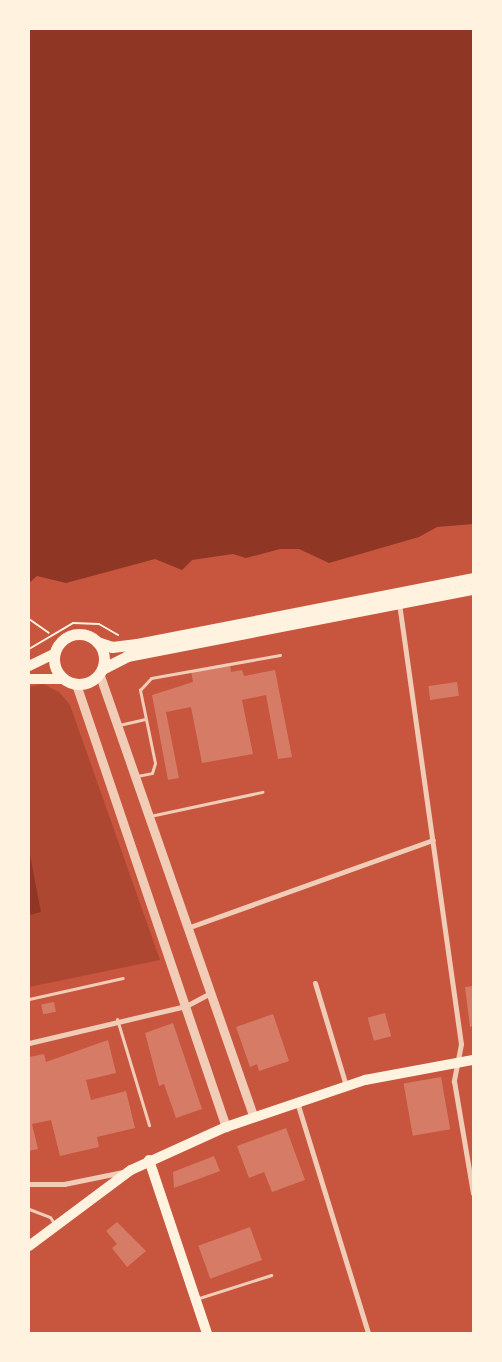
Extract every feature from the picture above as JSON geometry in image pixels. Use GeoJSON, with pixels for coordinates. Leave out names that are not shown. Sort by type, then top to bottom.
{"type":"FeatureCollection","features":[{"type":"Feature","properties":{"kind":"highway"},"geometry":{"type":"LineString","coordinates":[[473,578],[399,597],[127,656],[100,671],[86,683],[76,684],[64,679],[56,670],[54,654],[59,644],[74,635],[112,647],[399,597],[473,589]]}},
{"type":"Feature","properties":{"kind":"highway"},"geometry":{"type":"LineString","coordinates":[[97,642],[103,655],[100,671]]}},
{"type":"Feature","properties":{"kind":"main road"},"geometry":{"type":"LineString","coordinates":[[29,666],[54,654]]}},
{"type":"Feature","properties":{"kind":"main road"},"geometry":{"type":"LineString","coordinates":[[29,678],[64,679]]}},
{"type":"Feature","properties":{"kind":"main road"},"geometry":{"type":"LineString","coordinates":[[29,1246],[131,1170],[148,1160],[226,1127],[297,1101],[346,1086],[473,1060]]}},
{"type":"Feature","properties":{"kind":"main road"},"geometry":{"type":"LineString","coordinates":[[148,1160],[207,1333]]}},
{"type":"Feature","properties":{"kind":"street"},"geometry":{"type":"LineString","coordinates":[[399,597],[461,1044],[454,1081],[473,1193]]}},
{"type":"Feature","properties":{"kind":"street"},"geometry":{"type":"LineString","coordinates":[[100,671],[147,816],[254,1116]]}},
{"type":"Feature","properties":{"kind":"street"},"geometry":{"type":"LineString","coordinates":[[76,684],[226,1127]]}},
{"type":"Feature","properties":{"kind":"street"},"geometry":{"type":"LineString","coordinates":[[186,928],[433,840]]}},
{"type":"Feature","properties":{"kind":"street"},"geometry":{"type":"LineString","coordinates":[[314,983],[346,1086]]}},
{"type":"Feature","properties":{"kind":"street"},"geometry":{"type":"LineString","coordinates":[[29,1043],[117,1019],[186,1006],[209,994]]}},
{"type":"Feature","properties":{"kind":"street"},"geometry":{"type":"LineString","coordinates":[[297,1101],[368,1333]]}},
{"type":"Feature","properties":{"kind":"street"},"geometry":{"type":"LineString","coordinates":[[29,1184],[64,1184],[131,1170]]}},
{"type":"Feature","properties":{"kind":"lane"},"geometry":{"type":"LineString","coordinates":[[134,777],[154,769],[140,690],[150,678],[280,655]]}},
{"type":"Feature","properties":{"kind":"lane"},"geometry":{"type":"LineString","coordinates":[[117,725],[145,719]]}},
{"type":"Feature","properties":{"kind":"lane"},"geometry":{"type":"LineString","coordinates":[[147,816],[262,792]]}},
{"type":"Feature","properties":{"kind":"lane"},"geometry":{"type":"LineString","coordinates":[[29,999],[123,978]]}},
{"type":"Feature","properties":{"kind":"lane"},"geometry":{"type":"LineString","coordinates":[[117,1019],[150,1125]]}},
{"type":"Feature","properties":{"kind":"lane"},"geometry":{"type":"LineString","coordinates":[[29,1209],[50,1217],[56,1226]]}},
{"type":"Feature","properties":{"kind":"lane"},"geometry":{"type":"LineString","coordinates":[[196,1299],[272,1275]]}},
{"type":"Feature","properties":{"kind":"path"},"geometry":{"type":"LineString","coordinates":[[29,619],[49,633]]}},
{"type":"Feature","properties":{"kind":"path"},"geometry":{"type":"LineString","coordinates":[[29,649],[49,633],[86,622],[121,638]]}},
{"type":"Feature","properties":{"kind":"shaded area"},"geometry":{"type":"Polygon","coordinates":[[[29,29],[473,29],[473,524],[437,527],[419,537],[329,563],[299,549],[280,549],[246,558],[233,554],[192,560],[182,570],[155,559],[66,583],[37,576],[29,583],[29,29]]]}},
{"type":"Feature","properties":{"kind":"shaded area"},"geometry":{"type":"Polygon","coordinates":[[[43,684],[59,692],[70,705],[160,960],[29,987],[29,687],[43,684]]]}},
{"type":"Feature","properties":{"kind":"shaded area"},"geometry":{"type":"Polygon","coordinates":[[[29,850],[41,912],[29,915],[29,850]]]}},
{"type":"Feature","properties":{"kind":"building"},"geometry":{"type":"Polygon","coordinates":[[[230,663],[231,672],[242,670],[244,676],[275,670],[292,757],[278,759],[266,695],[242,700],[253,754],[202,763],[191,707],[166,712],[179,778],[168,780],[152,695],[193,682],[191,671],[230,663]]]}},
{"type":"Feature","properties":{"kind":"building"},"geometry":{"type":"Polygon","coordinates":[[[457,682],[459,696],[430,700],[428,686],[457,682]]]}},
{"type":"Feature","properties":{"kind":"building"},"geometry":{"type":"Polygon","coordinates":[[[473,986],[473,1026],[470,1027],[465,987],[473,986]]]}},
{"type":"Feature","properties":{"kind":"building"},"geometry":{"type":"Polygon","coordinates":[[[54,1002],[56,1012],[43,1014],[41,1004],[54,1002]]]}},
{"type":"Feature","properties":{"kind":"building"},"geometry":{"type":"Polygon","coordinates":[[[385,1013],[391,1036],[374,1041],[368,1018],[385,1013]]]}},
{"type":"Feature","properties":{"kind":"building"},"geometry":{"type":"Polygon","coordinates":[[[273,1014],[289,1061],[259,1071],[257,1064],[250,1067],[236,1027],[273,1014]]]}},
{"type":"Feature","properties":{"kind":"building"},"geometry":{"type":"Polygon","coordinates":[[[173,1023],[202,1109],[176,1118],[164,1084],[159,1086],[145,1033],[173,1023]]]}},
{"type":"Feature","properties":{"kind":"building"},"geometry":{"type":"Polygon","coordinates":[[[108,1040],[116,1073],[86,1080],[91,1100],[126,1091],[135,1128],[97,1137],[99,1147],[60,1156],[51,1120],[32,1124],[38,1149],[29,1151],[29,1057],[44,1054],[46,1062],[108,1040]]]}},
{"type":"Feature","properties":{"kind":"building"},"geometry":{"type":"Polygon","coordinates":[[[441,1077],[450,1129],[413,1136],[404,1084],[441,1077]]]}},
{"type":"Feature","properties":{"kind":"building"},"geometry":{"type":"Polygon","coordinates":[[[286,1128],[305,1180],[272,1192],[264,1172],[249,1178],[237,1146],[286,1128]]]}},
{"type":"Feature","properties":{"kind":"building"},"geometry":{"type":"Polygon","coordinates":[[[214,1156],[220,1171],[174,1188],[173,1172],[214,1156]]]}},
{"type":"Feature","properties":{"kind":"building"},"geometry":{"type":"Polygon","coordinates":[[[117,1222],[146,1251],[127,1267],[112,1248],[117,1244],[106,1231],[117,1222]]]}},
{"type":"Feature","properties":{"kind":"building"},"geometry":{"type":"Polygon","coordinates":[[[250,1227],[262,1260],[210,1279],[198,1246],[250,1227]]]}}]}
